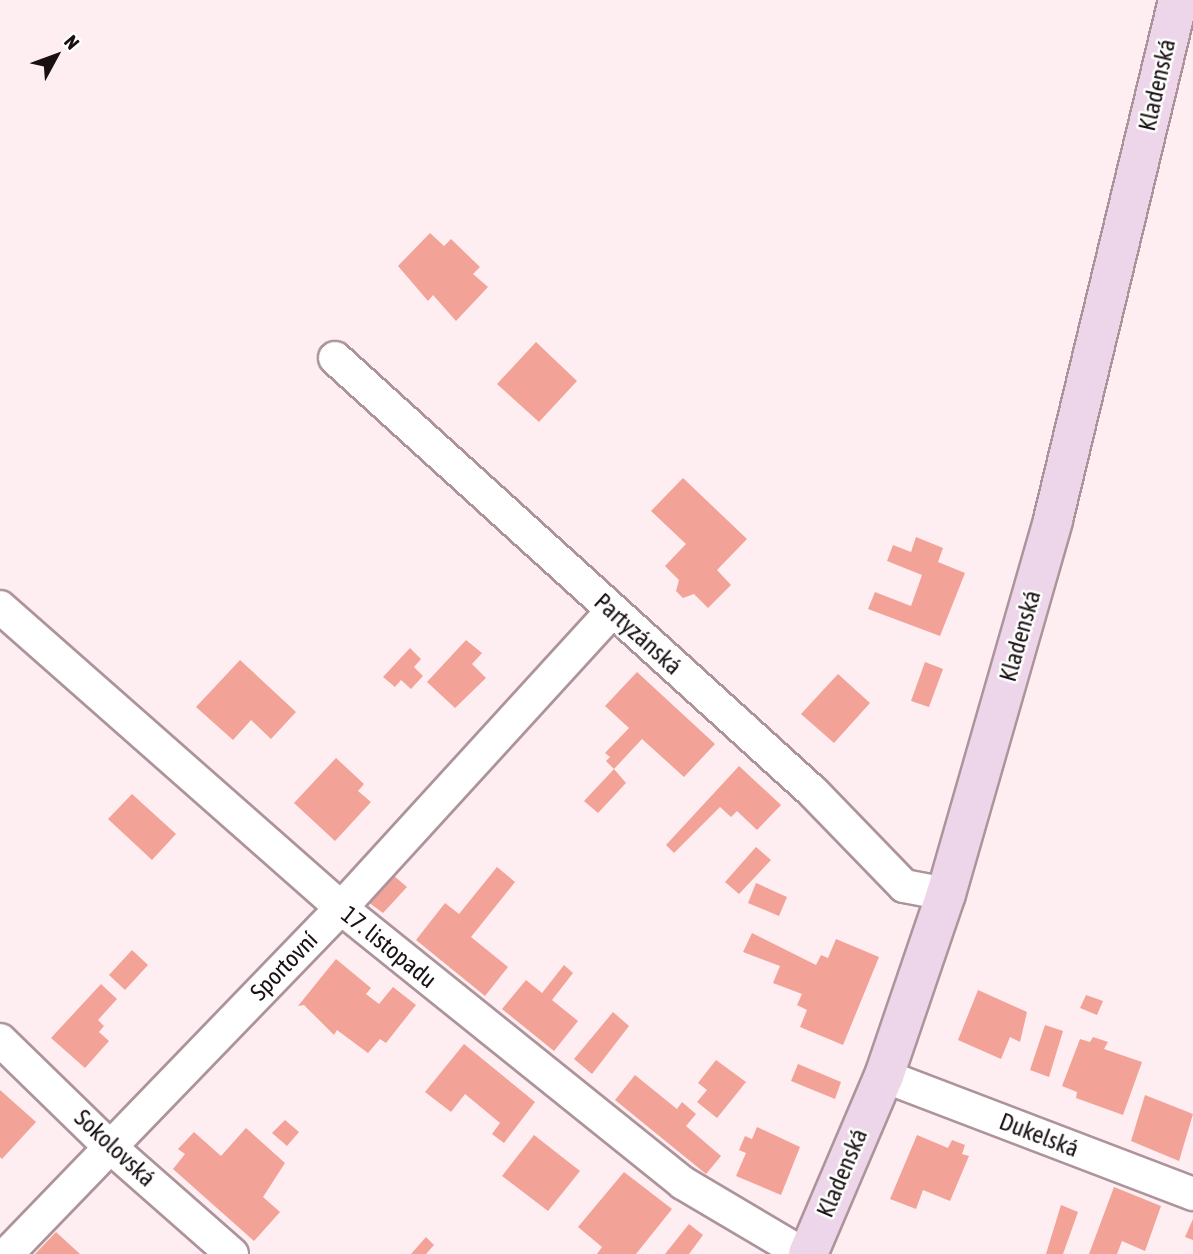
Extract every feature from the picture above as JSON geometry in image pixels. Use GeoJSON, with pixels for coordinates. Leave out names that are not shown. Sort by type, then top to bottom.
{"type":"FeatureCollection","features":[{"type":"Feature","properties":{"kind":"street","name":"Kladenská"},"geometry":{"type":"LineString","coordinates":[[805,1254],[884,1076],[946,894],[1053,520],[1178,0]]}},
{"type":"Feature","properties":{"kind":"street","name":"Partyzánská"},"geometry":{"type":"LineString","coordinates":[[335,358],[813,793],[904,886],[946,894]]}},
{"type":"Feature","properties":{"kind":"street","name":"17. listopadu"},"geometry":{"type":"LineString","coordinates":[[0,607],[341,908],[683,1183],[805,1254]]}},
{"type":"Feature","properties":{"kind":"street","name":"Sportovní"},"geometry":{"type":"LineString","coordinates":[[7,1254],[108,1145],[341,908],[612,611]]}},
{"type":"Feature","properties":{"kind":"street","name":"Sokolovská"},"geometry":{"type":"LineString","coordinates":[[0,1040],[108,1145],[232,1254]]}},
{"type":"Feature","properties":{"kind":"street","name":"Dukelská"},"geometry":{"type":"LineString","coordinates":[[884,1076],[1193,1194]]}},
{"type":"Feature","properties":{"kind":"building"},"geometry":{"type":"Polygon","coordinates":[[[430,233],[444,246],[451,239],[480,267],[473,274],[488,287],[456,321],[433,295],[428,301],[398,266],[430,233]]]}},
{"type":"Feature","properties":{"kind":"building"},"geometry":{"type":"Polygon","coordinates":[[[536,342],[577,381],[539,422],[497,384],[536,342]]]}},
{"type":"Feature","properties":{"kind":"building"},"geometry":{"type":"Polygon","coordinates":[[[683,478],[747,539],[717,570],[731,585],[708,608],[694,594],[683,598],[676,591],[679,580],[665,566],[686,544],[651,511],[683,478]]]}},
{"type":"Feature","properties":{"kind":"building"},"geometry":{"type":"Polygon","coordinates":[[[916,537],[943,548],[938,562],[965,573],[940,636],[868,609],[875,592],[911,606],[922,575],[887,561],[893,545],[911,552],[916,537]]]}},
{"type":"Feature","properties":{"kind":"building"},"geometry":{"type":"Polygon","coordinates":[[[466,640],[482,653],[472,664],[486,678],[455,708],[427,682],[466,640]]]}},
{"type":"Feature","properties":{"kind":"building"},"geometry":{"type":"Polygon","coordinates":[[[410,648],[421,659],[414,667],[423,676],[411,689],[401,680],[395,687],[383,677],[410,648]]]}},
{"type":"Feature","properties":{"kind":"building"},"geometry":{"type":"Polygon","coordinates":[[[240,660],[296,712],[271,739],[251,720],[233,740],[196,707],[240,660]]]}},
{"type":"Feature","properties":{"kind":"building"},"geometry":{"type":"Polygon","coordinates":[[[925,662],[943,669],[929,707],[911,701],[925,662]]]}},
{"type":"Feature","properties":{"kind":"building"},"geometry":{"type":"Polygon","coordinates":[[[637,672],[715,744],[684,777],[642,739],[614,769],[606,761],[610,757],[605,753],[629,728],[605,706],[637,672]]]}},
{"type":"Feature","properties":{"kind":"building"},"geometry":{"type":"Polygon","coordinates":[[[838,674],[870,703],[834,743],[801,714],[838,674]]]}},
{"type":"Feature","properties":{"kind":"building"},"geometry":{"type":"Polygon","coordinates":[[[336,758],[364,784],[358,791],[371,802],[335,841],[294,803],[336,758]]]}},
{"type":"Feature","properties":{"kind":"building"},"geometry":{"type":"Polygon","coordinates":[[[739,766],[781,805],[757,830],[737,811],[731,817],[720,807],[674,853],[666,845],[739,766]]]}},
{"type":"Feature","properties":{"kind":"building"},"geometry":{"type":"Polygon","coordinates":[[[614,769],[626,783],[598,813],[584,801],[614,769]]]}},
{"type":"Feature","properties":{"kind":"building"},"geometry":{"type":"Polygon","coordinates":[[[132,794],[176,834],[152,860],[108,819],[132,794]]]}},
{"type":"Feature","properties":{"kind":"building"},"geometry":{"type":"Polygon","coordinates":[[[756,847],[771,860],[739,894],[725,882],[756,847]]]}},
{"type":"Feature","properties":{"kind":"building"},"geometry":{"type":"Polygon","coordinates":[[[497,867],[515,882],[471,937],[508,967],[485,996],[416,940],[445,903],[459,914],[497,867]]]}},
{"type":"Feature","properties":{"kind":"building"},"geometry":{"type":"Polygon","coordinates":[[[394,876],[407,887],[383,913],[368,902],[394,876]]]}},
{"type":"Feature","properties":{"kind":"building"},"geometry":{"type":"Polygon","coordinates":[[[756,883],[787,897],[779,916],[748,903],[756,883]]]}},
{"type":"Feature","properties":{"kind":"building"},"geometry":{"type":"Polygon","coordinates":[[[752,933],[816,965],[821,955],[828,958],[836,939],[879,957],[843,1045],[800,1027],[807,1010],[797,1005],[802,994],[773,983],[780,966],[743,952],[752,933]]]}},
{"type":"Feature","properties":{"kind":"building"},"geometry":{"type":"Polygon","coordinates":[[[132,950],[148,965],[125,990],[109,975],[132,950]]]}},
{"type":"Feature","properties":{"kind":"building"},"geometry":{"type":"Polygon","coordinates":[[[336,959],[371,988],[366,994],[379,1004],[393,987],[416,1005],[386,1043],[380,1039],[368,1053],[337,1030],[334,1035],[304,1005],[298,1006],[336,959]]]}},
{"type":"Feature","properties":{"kind":"building"},"geometry":{"type":"Polygon","coordinates":[[[564,965],[573,973],[552,1000],[578,1021],[554,1051],[502,1009],[526,980],[542,993],[564,965]]]}},
{"type":"Feature","properties":{"kind":"building"},"geometry":{"type":"Polygon","coordinates":[[[101,984],[117,999],[98,1020],[104,1026],[99,1032],[109,1041],[85,1068],[51,1038],[101,984]]]}},
{"type":"Feature","properties":{"kind":"building"},"geometry":{"type":"Polygon","coordinates":[[[978,990],[1027,1012],[1020,1042],[1010,1037],[1001,1059],[958,1040],[978,990]]]}},
{"type":"Feature","properties":{"kind":"building"},"geometry":{"type":"Polygon","coordinates":[[[1086,995],[1103,1001],[1097,1015],[1080,1008],[1086,995]]]}},
{"type":"Feature","properties":{"kind":"building"},"geometry":{"type":"Polygon","coordinates":[[[613,1012],[629,1026],[592,1074],[574,1059],[613,1012]]]}},
{"type":"Feature","properties":{"kind":"building"},"geometry":{"type":"Polygon","coordinates":[[[1045,1025],[1063,1031],[1049,1077],[1030,1070],[1045,1025]]]}},
{"type":"Feature","properties":{"kind":"building"},"geometry":{"type":"Polygon","coordinates":[[[1093,1037],[1108,1042],[1104,1049],[1142,1062],[1123,1115],[1076,1098],[1077,1092],[1062,1086],[1080,1039],[1090,1042],[1093,1037]]]}},
{"type":"Feature","properties":{"kind":"building"},"geometry":{"type":"Polygon","coordinates":[[[464,1044],[535,1102],[504,1143],[492,1134],[500,1123],[465,1094],[451,1112],[425,1092],[464,1044]]]}},
{"type":"Feature","properties":{"kind":"building"},"geometry":{"type":"Polygon","coordinates":[[[716,1060],[746,1082],[717,1118],[697,1102],[707,1090],[698,1083],[716,1060]]]}},
{"type":"Feature","properties":{"kind":"building"},"geometry":{"type":"Polygon","coordinates":[[[798,1064],[841,1082],[835,1099],[791,1081],[798,1064]]]}},
{"type":"Feature","properties":{"kind":"building"},"geometry":{"type":"Polygon","coordinates":[[[635,1075],[677,1109],[682,1102],[696,1114],[686,1126],[721,1156],[706,1174],[615,1100],[635,1075]]]}},
{"type":"Feature","properties":{"kind":"building"},"geometry":{"type":"Polygon","coordinates":[[[0,1090],[36,1122],[2,1159],[0,1157],[0,1090]]]}},
{"type":"Feature","properties":{"kind":"building"},"geometry":{"type":"Polygon","coordinates":[[[1145,1095],[1193,1114],[1179,1161],[1131,1141],[1145,1095]]]}},
{"type":"Feature","properties":{"kind":"building"},"geometry":{"type":"Polygon","coordinates":[[[285,1120],[299,1132],[287,1146],[272,1133],[285,1120]]]}},
{"type":"Feature","properties":{"kind":"building"},"geometry":{"type":"Polygon","coordinates":[[[757,1127],[800,1147],[781,1195],[736,1176],[746,1153],[739,1150],[745,1136],[752,1139],[757,1127]]]}},
{"type":"Feature","properties":{"kind":"building"},"geometry":{"type":"Polygon","coordinates":[[[246,1128],[285,1163],[263,1197],[280,1212],[254,1241],[173,1169],[185,1154],[178,1149],[194,1132],[221,1156],[246,1128]]]}},
{"type":"Feature","properties":{"kind":"building"},"geometry":{"type":"Polygon","coordinates":[[[534,1135],[580,1171],[548,1211],[502,1176],[534,1135]]]}},
{"type":"Feature","properties":{"kind":"building"},"geometry":{"type":"Polygon","coordinates":[[[917,1135],[948,1148],[952,1140],[965,1145],[962,1154],[969,1156],[950,1201],[923,1190],[916,1209],[890,1199],[917,1135]]]}},
{"type":"Feature","properties":{"kind":"building"},"geometry":{"type":"Polygon","coordinates":[[[624,1172],[672,1209],[636,1254],[597,1254],[602,1247],[578,1227],[624,1172]]]}},
{"type":"Feature","properties":{"kind":"building"},"geometry":{"type":"Polygon","coordinates":[[[1114,1187],[1161,1206],[1145,1251],[1122,1241],[1117,1254],[1089,1254],[1114,1187]]]}},
{"type":"Feature","properties":{"kind":"building"},"geometry":{"type":"Polygon","coordinates":[[[1061,1205],[1078,1212],[1063,1254],[1046,1254],[1061,1205]]]}},
{"type":"Feature","properties":{"kind":"building"},"geometry":{"type":"Polygon","coordinates":[[[1193,1219],[1193,1240],[1185,1237],[1193,1219]]]}},
{"type":"Feature","properties":{"kind":"building"},"geometry":{"type":"Polygon","coordinates":[[[689,1224],[703,1235],[689,1254],[665,1254],[689,1224]]]}},
{"type":"Feature","properties":{"kind":"building"},"geometry":{"type":"Polygon","coordinates":[[[56,1232],[80,1254],[35,1254],[56,1232]]]}},
{"type":"Feature","properties":{"kind":"building"},"geometry":{"type":"Polygon","coordinates":[[[426,1237],[434,1245],[426,1254],[411,1254],[426,1237]]]}}]}
